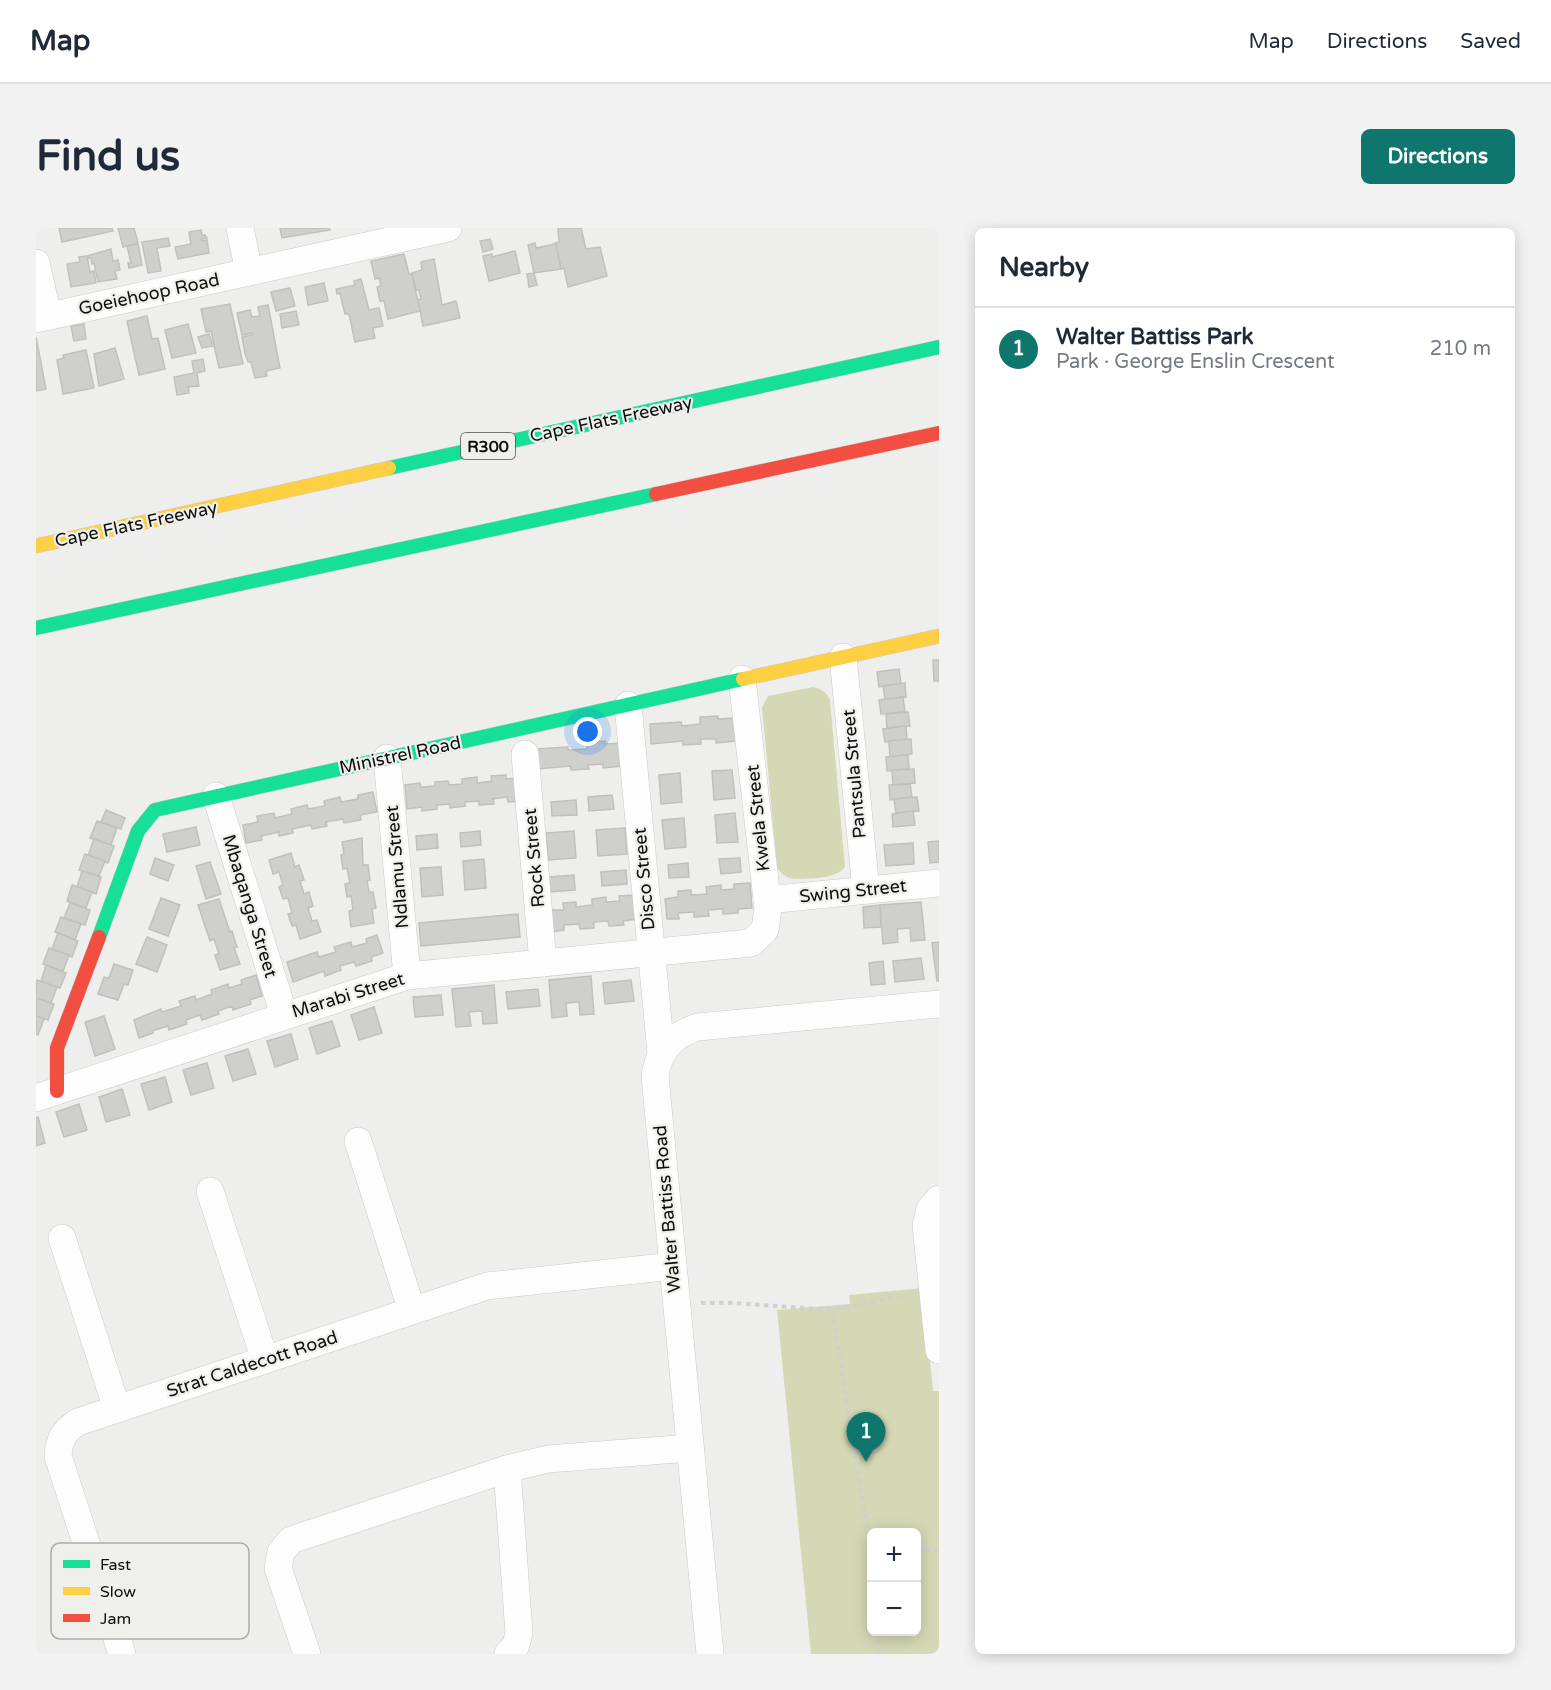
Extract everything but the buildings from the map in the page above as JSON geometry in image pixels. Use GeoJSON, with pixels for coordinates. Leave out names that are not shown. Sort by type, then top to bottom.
{"type":"FeatureCollection","features":[{"type":"Feature","properties":{"kind":"main road","name":"Cape Flats Freeway"},"geometry":{"type":"LineString","coordinates":[[36,546],[939,347]]}},
{"type":"Feature","properties":{"kind":"main road"},"geometry":{"type":"LineString","coordinates":[[36,628],[939,433]]}},
{"type":"Feature","properties":{"kind":"main road","name":"Ministrel Road"},"geometry":{"type":"LineString","coordinates":[[47,1094],[57,1048],[138,831],[155,810],[939,636]]}},
{"type":"Feature","properties":{"kind":"street"},"geometry":{"type":"LineString","coordinates":[[240,228],[249,272]]}},
{"type":"Feature","properties":{"kind":"street","name":"Goeiehoop Road"},"geometry":{"type":"LineString","coordinates":[[36,262],[42,317],[448,228]]}},
{"type":"Feature","properties":{"kind":"street","name":"Pantsula Street"},"geometry":{"type":"LineString","coordinates":[[843,657],[866,890]]}},
{"type":"Feature","properties":{"kind":"street","name":"Kwela Street"},"geometry":{"type":"LineString","coordinates":[[742,679],[768,908],[765,930],[759,937],[744,945]]}},
{"type":"Feature","properties":{"kind":"street","name":"Disco Street"},"geometry":{"type":"LineString","coordinates":[[628,705],[661,1053]]}},
{"type":"Feature","properties":{"kind":"street","name":"Rock Street"},"geometry":{"type":"LineString","coordinates":[[525,754],[543,963]]}},
{"type":"Feature","properties":{"kind":"street","name":"Ndlamu Street"},"geometry":{"type":"LineString","coordinates":[[387,758],[407,976]]}},
{"type":"Feature","properties":{"kind":"street","name":"Mbaqanga Street"},"geometry":{"type":"LineString","coordinates":[[216,796],[285,1016]]}},
{"type":"Feature","properties":{"kind":"street","name":"Swing Street"},"geometry":{"type":"LineString","coordinates":[[767,900],[939,883]]}},
{"type":"Feature","properties":{"kind":"street","name":"Marabi Street"},"geometry":{"type":"LineString","coordinates":[[47,1094],[407,976],[744,945]]}},
{"type":"Feature","properties":{"kind":"street"},"geometry":{"type":"LineString","coordinates":[[661,1053],[677,1036],[698,1027],[939,1004]]}},
{"type":"Feature","properties":{"kind":"street","name":"Walter Battiss Road"},"geometry":{"type":"LineString","coordinates":[[661,1053],[655,1076],[710,1654]]}},
{"type":"Feature","properties":{"kind":"street"},"geometry":{"type":"LineString","coordinates":[[358,1141],[412,1311]]}},
{"type":"Feature","properties":{"kind":"street"},"geometry":{"type":"LineString","coordinates":[[210,1191],[265,1360]]}},
{"type":"Feature","properties":{"kind":"street"},"geometry":{"type":"LineString","coordinates":[[939,1199],[930,1209],[926,1226],[939,1350]]}},
{"type":"Feature","properties":{"kind":"street"},"geometry":{"type":"LineString","coordinates":[[62,1238],[117,1409]]}},
{"type":"Feature","properties":{"kind":"street","name":"Strat Caldecott Road"},"geometry":{"type":"LineString","coordinates":[[86,1543],[58,1455],[58,1445],[62,1436],[78,1422],[498,1283],[673,1266]]}},
{"type":"Feature","properties":{"kind":"street"},"geometry":{"type":"LineString","coordinates":[[307,1654],[278,1568],[281,1552],[291,1540],[507,1469],[548,1459],[690,1448]]}},
{"type":"Feature","properties":{"kind":"street"},"geometry":{"type":"LineString","coordinates":[[507,1469],[519,1633],[516,1645],[508,1654]]}},
{"type":"Feature","properties":{"kind":"street","name":"Strat Caldecott Road"},"geometry":{"type":"LineString","coordinates":[[117,1639],[122,1654]]}},
{"type":"Feature","properties":{"kind":"path"},"geometry":{"type":"LineString","coordinates":[[676,1303],[734,1303],[832,1310],[933,1289]]}},
{"type":"Feature","properties":{"kind":"path"},"geometry":{"type":"LineString","coordinates":[[832,1310],[868,1528]]}},
{"type":"Feature","properties":{"kind":"path"},"geometry":{"type":"LineString","coordinates":[[921,1549],[939,1551]]}},
{"type":"Feature","properties":{"kind":"path"},"geometry":{"type":"LineString","coordinates":[[877,1636],[880,1654]]}},
{"type":"Feature","properties":{"kind":"green space"},"geometry":{"type":"Polygon","coordinates":[[[813,687],[823,691],[830,700],[845,867],[828,876],[793,879],[783,875],[777,866],[762,707],[768,696],[813,687]]]}},
{"type":"Feature","properties":{"kind":"green space"},"geometry":{"type":"Polygon","coordinates":[[[923,1288],[933,1391],[939,1391],[939,1654],[811,1654],[777,1310],[850,1304],[849,1295],[923,1288]]]}},
{"type":"Feature","properties":{"kind":"traffic: fast"},"geometry":{"type":"LineString","coordinates":[[389,468],[939,347]]}},
{"type":"Feature","properties":{"kind":"traffic: fast"},"geometry":{"type":"LineString","coordinates":[[36,628],[656,494]]}},
{"type":"Feature","properties":{"kind":"traffic: fast"},"geometry":{"type":"LineString","coordinates":[[99,937],[138,831],[155,810],[743,679]]}},
{"type":"Feature","properties":{"kind":"traffic: slow"},"geometry":{"type":"LineString","coordinates":[[36,546],[389,468]]}},
{"type":"Feature","properties":{"kind":"traffic: slow"},"geometry":{"type":"LineString","coordinates":[[743,679],[939,636]]}},
{"type":"Feature","properties":{"kind":"traffic: jam"},"geometry":{"type":"LineString","coordinates":[[656,494],[939,433]]}},
{"type":"Feature","properties":{"kind":"traffic: jam"},"geometry":{"type":"LineString","coordinates":[[57,1091],[57,1048],[99,937]]}},
{"type":"Feature","properties":{"kind":"place","name":"Walter Battiss Park"},"geometry":{"type":"Point","coordinates":[866,1462]}}]}
